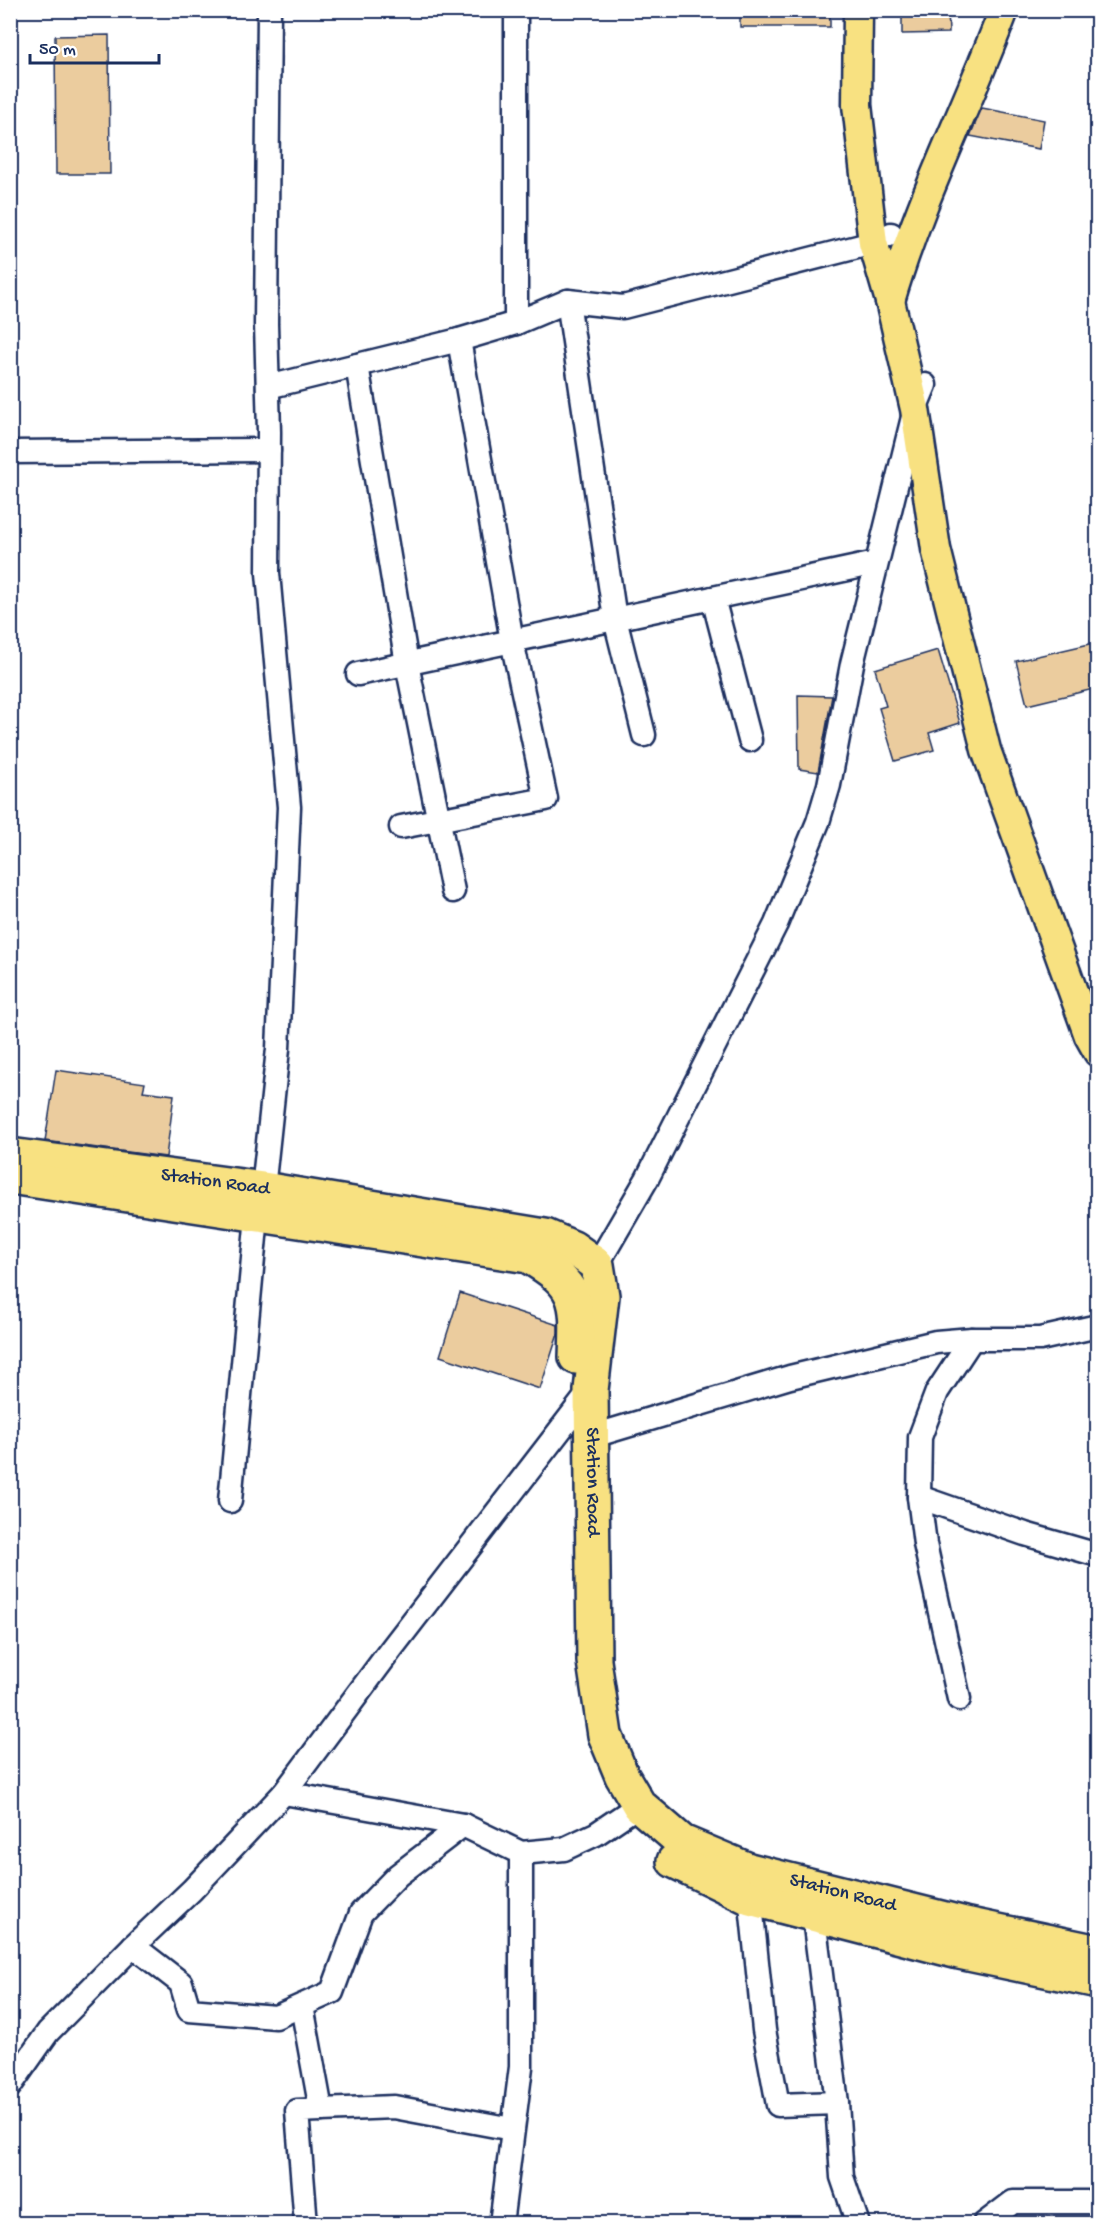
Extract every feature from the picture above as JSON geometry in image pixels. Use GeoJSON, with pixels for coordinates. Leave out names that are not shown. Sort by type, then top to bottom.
{"type":"FeatureCollection","features":[{"type":"Feature","properties":{"kind":"highway","name":"Station Road"},"geometry":{"type":"LineString","coordinates":[[10,1155],[528,1256],[555,1272],[570,1290],[578,1316],[585,1413]]}},
{"type":"Feature","properties":{"kind":"highway","name":"Station Road"},"geometry":{"type":"LineString","coordinates":[[10,1178],[260,1203],[545,1236],[573,1248],[597,1265],[602,1296],[585,1413],[574,1669],[585,1741],[602,1788],[631,1810],[672,1860],[812,1901],[959,1952],[1098,1981]]}},
{"type":"Feature","properties":{"kind":"highway","name":"Station Road"},"geometry":{"type":"LineString","coordinates":[[812,1901],[965,1924],[1098,1952]]}},
{"type":"Feature","properties":{"kind":"main road"},"geometry":{"type":"LineString","coordinates":[[858,10],[857,105],[882,239],[890,301],[920,397],[936,549],[986,750],[1089,1036],[1098,1052]]}},
{"type":"Feature","properties":{"kind":"main road"},"geometry":{"type":"LineString","coordinates":[[875,10],[874,104],[882,239],[899,271],[920,397],[953,546],[1002,745],[1098,1011]]}},
{"type":"Feature","properties":{"kind":"main road"},"geometry":{"type":"LineString","coordinates":[[890,301],[899,271],[1004,10]]}},
{"type":"Feature","properties":{"kind":"street"},"geometry":{"type":"LineString","coordinates":[[230,1501],[278,1049],[289,807],[268,573],[269,450],[266,324],[269,10]]}},
{"type":"Feature","properties":{"kind":"street"},"geometry":{"type":"LineString","coordinates":[[516,10],[516,323]]}},
{"type":"Feature","properties":{"kind":"street"},"geometry":{"type":"LineString","coordinates":[[268,387],[459,340],[516,323],[568,301],[623,307],[882,239]]}},
{"type":"Feature","properties":{"kind":"street"},"geometry":{"type":"LineString","coordinates":[[568,301],[615,619],[644,735]]}},
{"type":"Feature","properties":{"kind":"street"},"geometry":{"type":"LineString","coordinates":[[400,827],[546,799],[512,641],[459,340]]}},
{"type":"Feature","properties":{"kind":"street"},"geometry":{"type":"LineString","coordinates":[[357,365],[407,664],[453,891]]}},
{"type":"Feature","properties":{"kind":"street"},"geometry":{"type":"LineString","coordinates":[[597,1265],[652,1169],[776,924],[818,822],[829,785],[852,664],[876,563],[920,397]]}},
{"type":"Feature","properties":{"kind":"street"},"geometry":{"type":"LineString","coordinates":[[10,452],[269,450]]}},
{"type":"Feature","properties":{"kind":"street"},"geometry":{"type":"LineString","coordinates":[[358,674],[876,563]]}},
{"type":"Feature","properties":{"kind":"street"},"geometry":{"type":"LineString","coordinates":[[713,598],[750,740]]}},
{"type":"Feature","properties":{"kind":"street"},"geometry":{"type":"LineString","coordinates":[[10,2086],[48,2032],[192,1890],[284,1793],[585,1413],[790,1377],[936,1342],[1040,1339],[1098,1326]]}},
{"type":"Feature","properties":{"kind":"street"},"geometry":{"type":"LineString","coordinates":[[959,1699],[925,1544],[919,1497],[921,1437],[937,1392],[972,1340]]}},
{"type":"Feature","properties":{"kind":"street"},"geometry":{"type":"LineString","coordinates":[[919,1497],[1025,1534],[1098,1555]]}},
{"type":"Feature","properties":{"kind":"street"},"geometry":{"type":"LineString","coordinates":[[284,1793],[463,1825],[521,1853],[564,1849],[596,1834],[631,1810]]}},
{"type":"Feature","properties":{"kind":"street"},"geometry":{"type":"LineString","coordinates":[[133,1946],[181,1983],[189,2010],[276,2017],[332,1992],[361,1913],[398,1875],[463,1825]]}},
{"type":"Feature","properties":{"kind":"street"},"geometry":{"type":"LineString","coordinates":[[501,2223],[520,2067],[521,1853]]}},
{"type":"Feature","properties":{"kind":"street"},"geometry":{"type":"LineString","coordinates":[[749,1884],[764,2030],[778,2105],[837,2103]]}},
{"type":"Feature","properties":{"kind":"street"},"geometry":{"type":"LineString","coordinates":[[812,1901],[837,2103],[842,2177],[858,2223]]}},
{"type":"Feature","properties":{"kind":"street"},"geometry":{"type":"LineString","coordinates":[[302,2006],[321,2110]]}},
{"type":"Feature","properties":{"kind":"street"},"geometry":{"type":"LineString","coordinates":[[306,2223],[297,2111],[394,2107],[512,2129]]}},
{"type":"Feature","properties":{"kind":"street"},"geometry":{"type":"LineString","coordinates":[[992,2220],[1013,2202],[1098,2202]]}},
{"type":"Feature","properties":{"kind":"building"},"geometry":{"type":"Polygon","coordinates":[[[740,10],[830,10],[830,27],[740,27],[740,10]]]}},
{"type":"Feature","properties":{"kind":"building"},"geometry":{"type":"Polygon","coordinates":[[[902,10],[948,10],[949,33],[902,34],[902,10]]]}},
{"type":"Feature","properties":{"kind":"building"},"geometry":{"type":"Polygon","coordinates":[[[109,35],[110,174],[56,174],[55,36],[109,35]]]}},
{"type":"Feature","properties":{"kind":"building"},"geometry":{"type":"Polygon","coordinates":[[[982,108],[1044,120],[1039,149],[970,136],[982,108]]]}},
{"type":"Feature","properties":{"kind":"building"},"geometry":{"type":"Polygon","coordinates":[[[1098,642],[1098,688],[1027,705],[1016,661],[1098,642]]]}},
{"type":"Feature","properties":{"kind":"building"},"geometry":{"type":"Polygon","coordinates":[[[938,650],[960,723],[929,733],[934,750],[895,761],[879,708],[886,706],[875,669],[938,650]]]}},
{"type":"Feature","properties":{"kind":"building"},"geometry":{"type":"Polygon","coordinates":[[[798,695],[832,696],[818,772],[799,769],[798,695]]]}},
{"type":"Feature","properties":{"kind":"building"},"geometry":{"type":"Polygon","coordinates":[[[56,1070],[145,1083],[143,1091],[174,1095],[166,1157],[45,1141],[56,1070]]]}},
{"type":"Feature","properties":{"kind":"building"},"geometry":{"type":"Polygon","coordinates":[[[460,1293],[558,1325],[558,1334],[540,1389],[440,1356],[460,1293]]]}}]}
